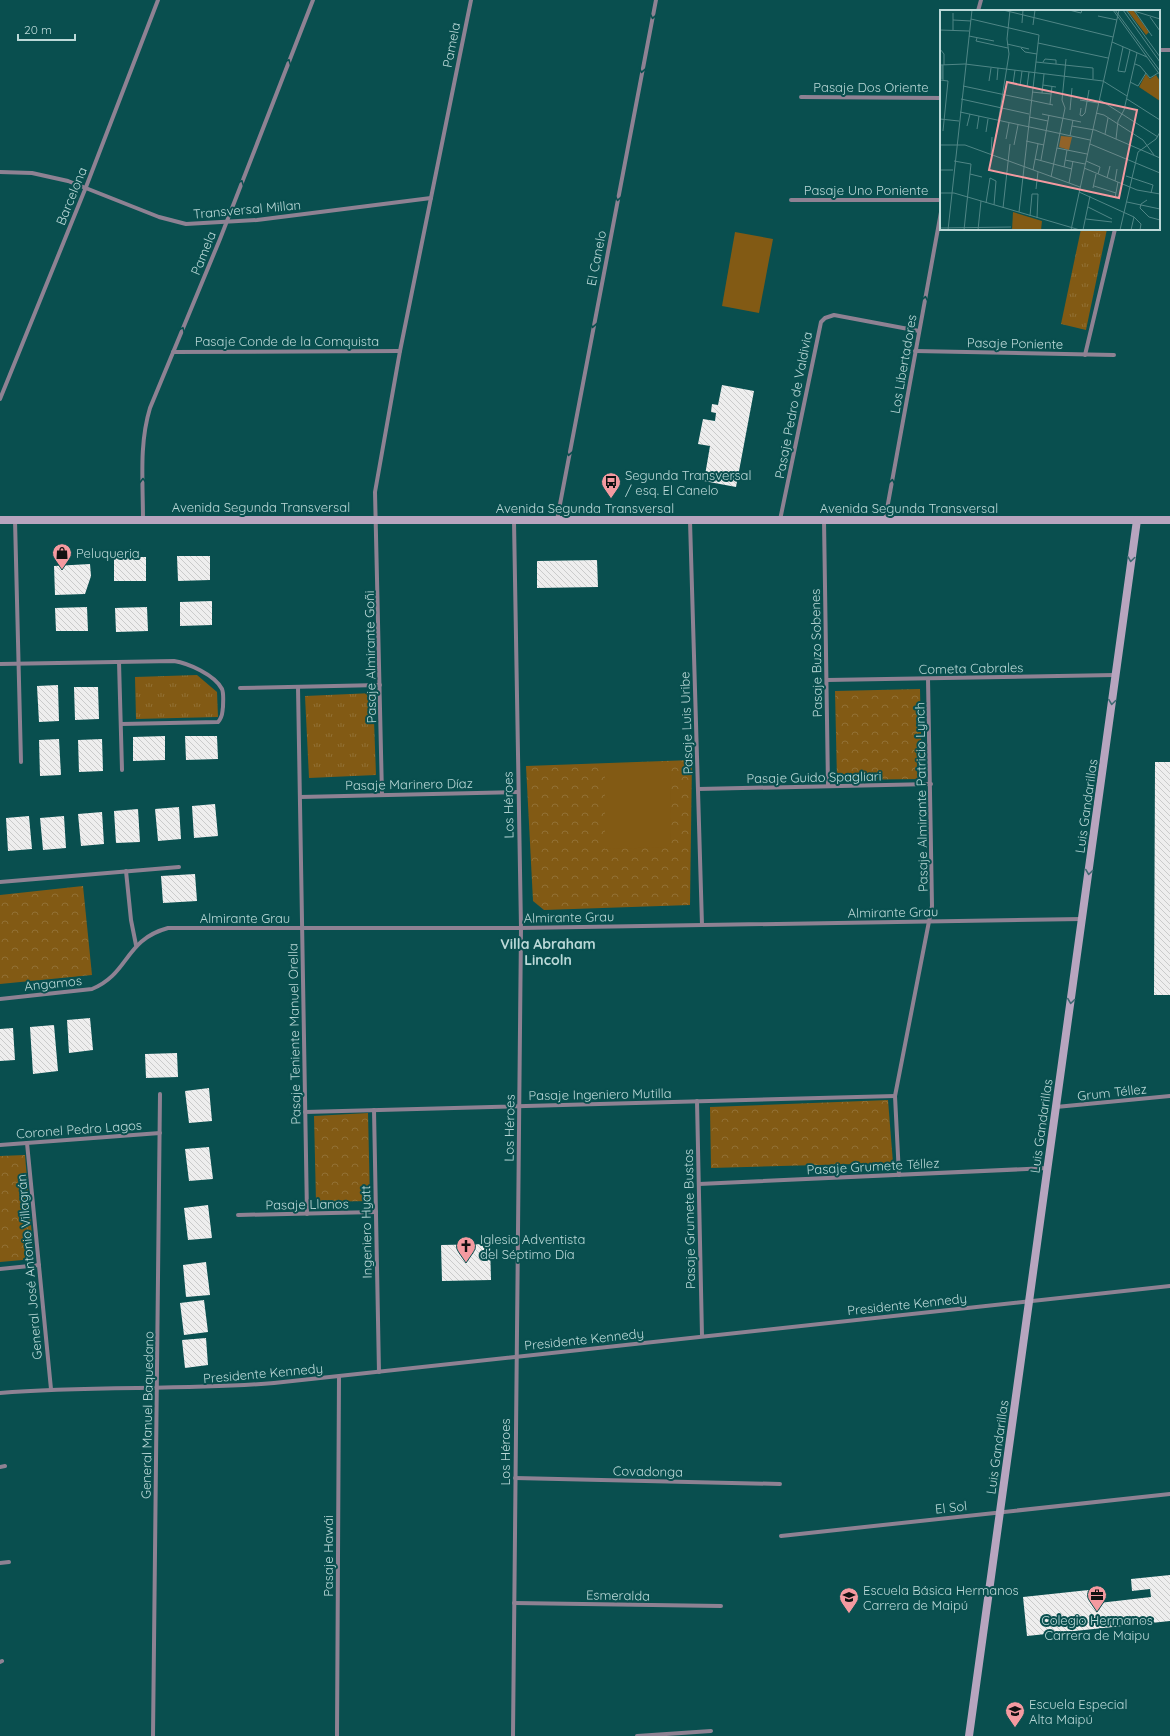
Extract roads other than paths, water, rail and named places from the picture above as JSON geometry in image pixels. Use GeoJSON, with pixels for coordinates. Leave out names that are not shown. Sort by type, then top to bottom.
{"type":"FeatureCollection","features":[{"type":"Feature","properties":{"kind":"street","name":"Barcelona"},"geometry":{"type":"LineString","coordinates":[[0,399],[86,187],[158,0]]}},
{"type":"Feature","properties":{"kind":"street","name":"Pamela"},"geometry":{"type":"LineString","coordinates":[[143,520],[142,454],[144,430],[150,408],[226,223],[312,0]]}},
{"type":"Feature","properties":{"kind":"street","name":"Pamela"},"geometry":{"type":"LineString","coordinates":[[376,519],[375,492],[400,351],[471,0]]}},
{"type":"Feature","properties":{"kind":"street","name":"El Canelo"},"geometry":{"type":"LineString","coordinates":[[556,521],[656,0]]}},
{"type":"Feature","properties":{"kind":"street"},"geometry":{"type":"LineString","coordinates":[[978,10],[980,0]]}},
{"type":"Feature","properties":{"kind":"street","name":"Pasaje Dos Oriente"},"geometry":{"type":"LineString","coordinates":[[801,97],[940,98]]}},
{"type":"Feature","properties":{"kind":"street","name":"Transversal Millan"},"geometry":{"type":"LineString","coordinates":[[0,172],[49,176],[86,187],[172,221],[186,224],[226,223],[431,198]]}},
{"type":"Feature","properties":{"kind":"street","name":"Pasaje Uno Poniente"},"geometry":{"type":"LineString","coordinates":[[791,200],[940,200]]}},
{"type":"Feature","properties":{"kind":"street","name":"Los Libertadores"},"geometry":{"type":"LineString","coordinates":[[884,520],[940,217]]}},
{"type":"Feature","properties":{"kind":"street"},"geometry":{"type":"LineString","coordinates":[[1085,354],[1114,230]]}},
{"type":"Feature","properties":{"kind":"street","name":"Pasaje Pedro de Valdivia"},"geometry":{"type":"LineString","coordinates":[[780,520],[821,322],[825,318],[834,315],[918,331]]}},
{"type":"Feature","properties":{"kind":"street","name":"Pasaje Conde de la Comquista"},"geometry":{"type":"LineString","coordinates":[[173,352],[400,351]]}},
{"type":"Feature","properties":{"kind":"street","name":"Pasaje Poniente"},"geometry":{"type":"LineString","coordinates":[[915,351],[1114,355]]}},
{"type":"Feature","properties":{"kind":"street","name":"Pasaje Almirante Goñi"},"geometry":{"type":"LineString","coordinates":[[376,519],[382,795]]}},
{"type":"Feature","properties":{"kind":"street","name":"Avenida Segunda Transversal"},"geometry":{"type":"LineString","coordinates":[[0,520],[1170,520]]}},
{"type":"Feature","properties":{"kind":"street"},"geometry":{"type":"LineString","coordinates":[[15,520],[20,664],[21,762]]}},
{"type":"Feature","properties":{"kind":"street","name":"Pasaje Luis Uribe"},"geometry":{"type":"LineString","coordinates":[[690,520],[702,925]]}},
{"type":"Feature","properties":{"kind":"street","name":"Pasaje Buzo Sobenes"},"geometry":{"type":"LineString","coordinates":[[824,520],[828,786]]}},
{"type":"Feature","properties":{"kind":"street","name":"Luis Gandarillas"},"geometry":{"type":"LineString","coordinates":[[969,1736],[1137,520]]}},
{"type":"Feature","properties":{"kind":"street","name":"Los Héroes"},"geometry":{"type":"LineString","coordinates":[[513,1736],[521,928],[514,521]]}},
{"type":"Feature","properties":{"kind":"street"},"geometry":{"type":"LineString","coordinates":[[0,664],[174,661],[186,663],[219,684],[223,693],[222,715],[218,722],[121,724]]}},
{"type":"Feature","properties":{"kind":"street"},"geometry":{"type":"LineString","coordinates":[[120,662],[122,770]]}},
{"type":"Feature","properties":{"kind":"street","name":"Cometa Cabrales"},"geometry":{"type":"LineString","coordinates":[[827,680],[1115,675]]}},
{"type":"Feature","properties":{"kind":"street","name":"Pasaje Almirante Patricio Lynch"},"geometry":{"type":"LineString","coordinates":[[899,1175],[895,1096],[930,921],[933,888],[928,678]]}},
{"type":"Feature","properties":{"kind":"street"},"geometry":{"type":"LineString","coordinates":[[240,688],[380,685]]}},
{"type":"Feature","properties":{"kind":"street","name":"Pasaje Teniente Manuel Orella"},"geometry":{"type":"LineString","coordinates":[[298,687],[307,1214]]}},
{"type":"Feature","properties":{"kind":"street","name":"Pasaje Guido Spagliari"},"geometry":{"type":"LineString","coordinates":[[698,789],[931,784]]}},
{"type":"Feature","properties":{"kind":"street","name":"Pasaje Marinero Díaz"},"geometry":{"type":"LineString","coordinates":[[300,796],[518,792]]}},
{"type":"Feature","properties":{"kind":"street"},"geometry":{"type":"LineString","coordinates":[[0,882],[179,867]]}},
{"type":"Feature","properties":{"kind":"street"},"geometry":{"type":"LineString","coordinates":[[126,871],[132,926],[136,945]]}},
{"type":"Feature","properties":{"kind":"street","name":"Almirante Grau"},"geometry":{"type":"LineString","coordinates":[[136,945],[156,931],[168,928],[521,928],[1082,919]]}},
{"type":"Feature","properties":{"kind":"street","name":"Angamos"},"geometry":{"type":"LineString","coordinates":[[0,999],[92,989],[102,985],[117,972],[136,945]]}},
{"type":"Feature","properties":{"kind":"street","name":"General Manuel Baquedano"},"geometry":{"type":"LineString","coordinates":[[153,1736],[160,1094]]}},
{"type":"Feature","properties":{"kind":"street","name":"Pasaje Ingeniero Mutilla"},"geometry":{"type":"LineString","coordinates":[[305,1112],[895,1096]]}},
{"type":"Feature","properties":{"kind":"street","name":"Grum Téllez"},"geometry":{"type":"LineString","coordinates":[[1056,1107],[1170,1096]]}},
{"type":"Feature","properties":{"kind":"street","name":"Pasaje Grumete Bustos"},"geometry":{"type":"LineString","coordinates":[[697,1102],[702,1336]]}},
{"type":"Feature","properties":{"kind":"street","name":"Ingeniero Hyatt"},"geometry":{"type":"LineString","coordinates":[[374,1110],[378,1372]]}},
{"type":"Feature","properties":{"kind":"street","name":"Coronel Pedro Lagos"},"geometry":{"type":"LineString","coordinates":[[0,1145],[160,1133]]}},
{"type":"Feature","properties":{"kind":"street","name":"General José Antonio Villagrán"},"geometry":{"type":"LineString","coordinates":[[28,1143],[51,1389]]}},
{"type":"Feature","properties":{"kind":"street","name":"Pasaje Grumete Téllez"},"geometry":{"type":"LineString","coordinates":[[699,1184],[1048,1168]]}},
{"type":"Feature","properties":{"kind":"street","name":"Pasaje Llanos"},"geometry":{"type":"LineString","coordinates":[[238,1215],[376,1212]]}},
{"type":"Feature","properties":{"kind":"street"},"geometry":{"type":"LineString","coordinates":[[0,1269],[39,1265]]}},
{"type":"Feature","properties":{"kind":"street","name":"Presidente Kennedy"},"geometry":{"type":"LineString","coordinates":[[0,1392],[51,1389],[230,1387],[339,1377],[516,1356],[1170,1286]]}},
{"type":"Feature","properties":{"kind":"street","name":"Pasaje Hawái"},"geometry":{"type":"LineString","coordinates":[[337,1736],[339,1377]]}},
{"type":"Feature","properties":{"kind":"street"},"geometry":{"type":"LineString","coordinates":[[0,1467],[5,1466]]}},
{"type":"Feature","properties":{"kind":"street","name":"Covadonga"},"geometry":{"type":"LineString","coordinates":[[515,1478],[780,1484]]}},
{"type":"Feature","properties":{"kind":"street","name":"El Sol"},"geometry":{"type":"LineString","coordinates":[[781,1536],[1170,1494]]}},
{"type":"Feature","properties":{"kind":"street"},"geometry":{"type":"LineString","coordinates":[[0,1563],[9,1562]]}},
{"type":"Feature","properties":{"kind":"street","name":"Esmeralda"},"geometry":{"type":"LineString","coordinates":[[514,1603],[721,1606]]}},
{"type":"Feature","properties":{"kind":"street"},"geometry":{"type":"LineString","coordinates":[[637,1736],[710,1731]]}},
{"type":"Feature","properties":{"kind":"place","name":"Segunda Transversal / esq. El Canelo"},"geometry":{"type":"Point","coordinates":[611,499]}},
{"type":"Feature","properties":{"kind":"place","name":"Peluqueria"},"geometry":{"type":"Point","coordinates":[62,570]}},
{"type":"Feature","properties":{"kind":"place","name":"Iglesia Adventista del Séptimo Día"},"geometry":{"type":"Point","coordinates":[466,1263]}},
{"type":"Feature","properties":{"kind":"place","name":"Colegio Hermanos Carrera de Maipu"},"geometry":{"type":"Point","coordinates":[1097,1612]}},
{"type":"Feature","properties":{"kind":"place","name":"Escuela Básica Hermanos Carrera de Maipú"},"geometry":{"type":"Point","coordinates":[849,1614]}},
{"type":"Feature","properties":{"kind":"place","name":"Escuela Especial Alta Maipú"},"geometry":{"type":"Point","coordinates":[1015,1728]}},
{"type":"Feature","properties":{"kind":"district","name":"Villa Abraham Lincoln"},"geometry":{"type":"Point","coordinates":[548,952]}}]}
